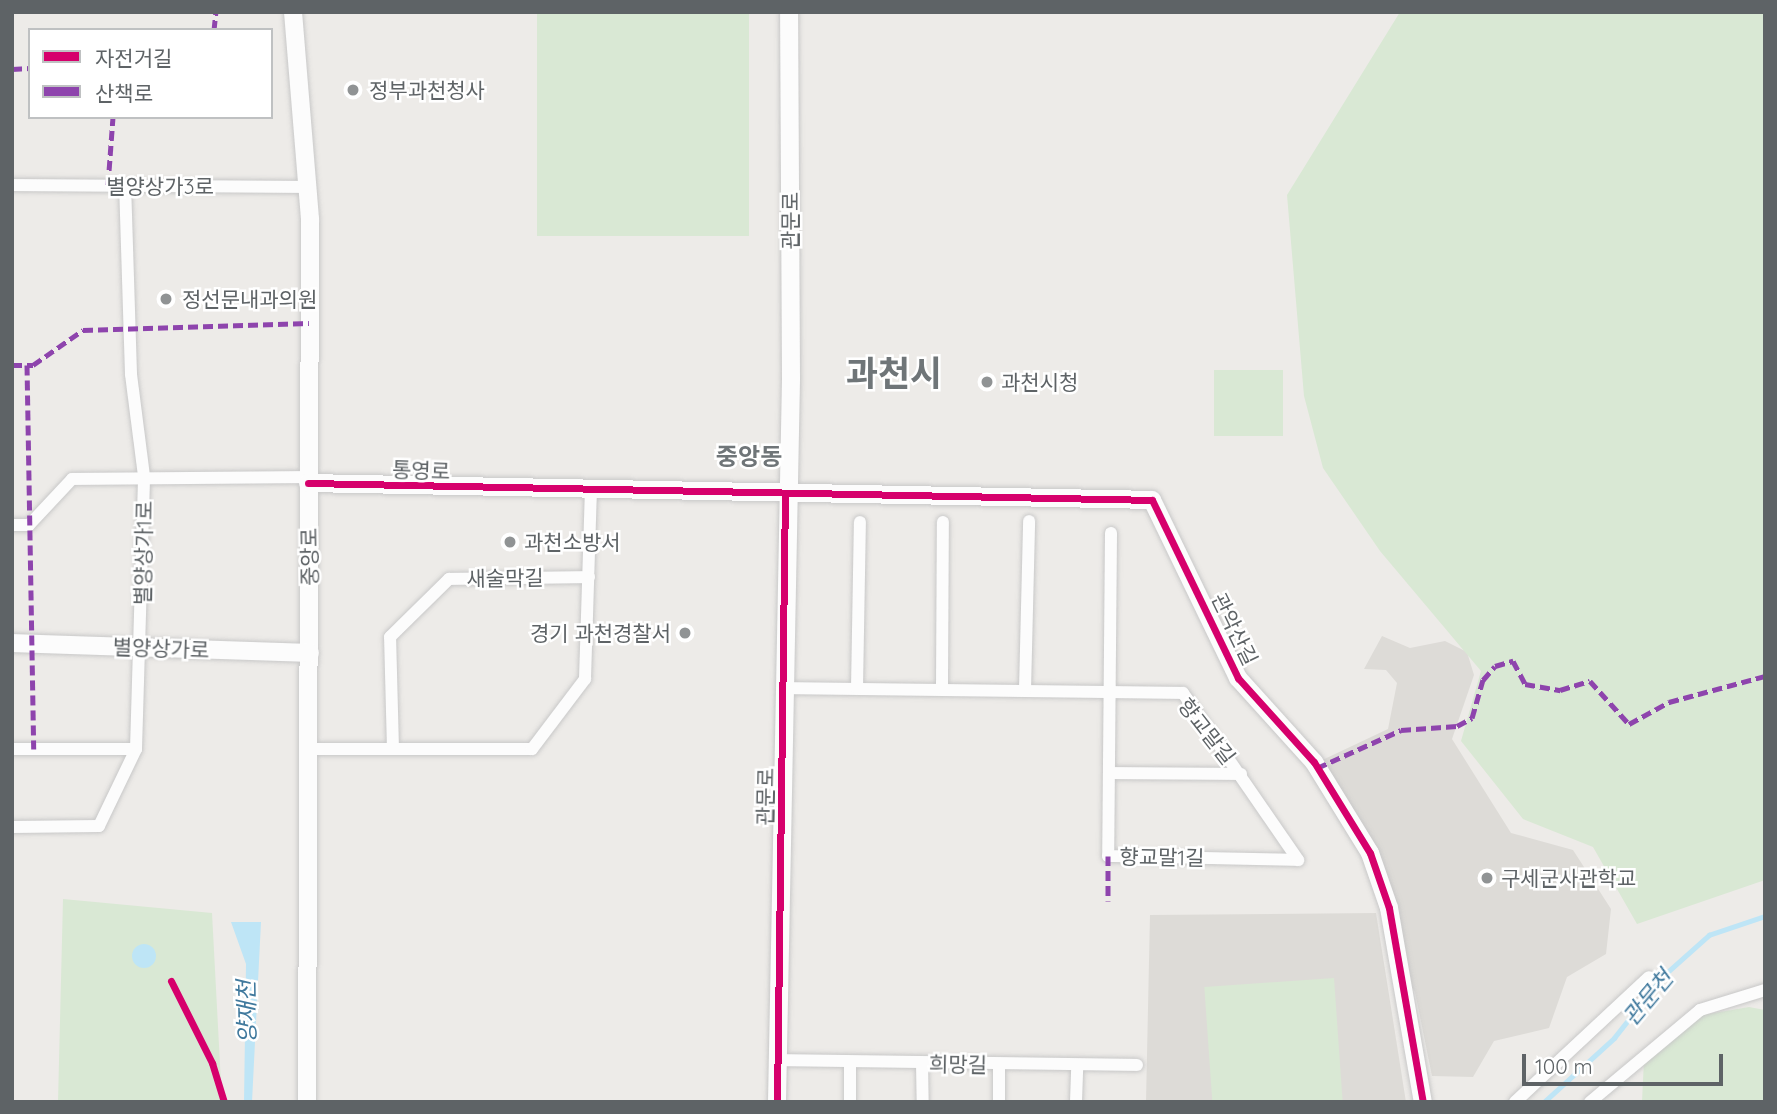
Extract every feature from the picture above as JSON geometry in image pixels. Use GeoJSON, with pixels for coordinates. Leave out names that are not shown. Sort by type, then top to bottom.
{"type":"FeatureCollection","features":[{"type":"Feature","properties":{"kind":"street","name":"중앙로"},"geometry":{"type":"LineString","coordinates":[[293,12],[307,187],[310,653],[307,1102]]}},
{"type":"Feature","properties":{"kind":"street","name":"관문로"},"geometry":{"type":"LineString","coordinates":[[777,1102],[789,12]]}},
{"type":"Feature","properties":{"kind":"street","name":"별양상가3로"},"geometry":{"type":"LineString","coordinates":[[12,185],[307,187]]}},
{"type":"Feature","properties":{"kind":"street","name":"별양상가1로"},"geometry":{"type":"LineString","coordinates":[[12,827],[99,826],[136,749],[142,647],[144,476],[131,374],[125,186]]}},
{"type":"Feature","properties":{"kind":"street"},"geometry":{"type":"LineString","coordinates":[[12,525],[29,525],[72,479],[144,476],[308,480]]}},
{"type":"Feature","properties":{"kind":"street","name":"통영로"},"geometry":{"type":"LineString","coordinates":[[308,480],[590,493],[785,493]]}},
{"type":"Feature","properties":{"kind":"street"},"geometry":{"type":"LineString","coordinates":[[310,749],[532,749],[586,679],[590,493]]}},
{"type":"Feature","properties":{"kind":"street","name":"관악산길"},"geometry":{"type":"LineString","coordinates":[[785,493],[1152,500],[1238,678],[1314,762],[1370,853],[1389,908],[1423,1102]]}},
{"type":"Feature","properties":{"kind":"street"},"geometry":{"type":"LineString","coordinates":[[1025,690],[1029,521]]}},
{"type":"Feature","properties":{"kind":"street"},"geometry":{"type":"LineString","coordinates":[[857,688],[860,522]]}},
{"type":"Feature","properties":{"kind":"street"},"geometry":{"type":"LineString","coordinates":[[942,688],[943,522]]}},
{"type":"Feature","properties":{"kind":"street","name":"향교말1길"},"geometry":{"type":"LineString","coordinates":[[1111,533],[1108,856],[1298,860]]}},
{"type":"Feature","properties":{"kind":"street","name":"새술막길"},"geometry":{"type":"LineString","coordinates":[[393,750],[390,637],[449,579],[589,577]]}},
{"type":"Feature","properties":{"kind":"street","name":"별양상가로"},"geometry":{"type":"LineString","coordinates":[[12,643],[310,653]]}},
{"type":"Feature","properties":{"kind":"street","name":"향교말길"},"geometry":{"type":"LineString","coordinates":[[783,688],[1182,693],[1241,774],[1298,860]]}},
{"type":"Feature","properties":{"kind":"street"},"geometry":{"type":"LineString","coordinates":[[12,750],[136,749]]}},
{"type":"Feature","properties":{"kind":"street"},"geometry":{"type":"LineString","coordinates":[[1109,773],[1241,774]]}},
{"type":"Feature","properties":{"kind":"street"},"geometry":{"type":"LineString","coordinates":[[1515,1102],[1649,977]]}},
{"type":"Feature","properties":{"kind":"street"},"geometry":{"type":"LineString","coordinates":[[1590,1102],[1700,1010],[1765,990]]}},
{"type":"Feature","properties":{"kind":"street","name":"희망길"},"geometry":{"type":"LineString","coordinates":[[778,1060],[1138,1065]]}},
{"type":"Feature","properties":{"kind":"street"},"geometry":{"type":"LineString","coordinates":[[849,1102],[850,1062]]}},
{"type":"Feature","properties":{"kind":"street"},"geometry":{"type":"LineString","coordinates":[[922,1063],[923,1102]]}},
{"type":"Feature","properties":{"kind":"street"},"geometry":{"type":"LineString","coordinates":[[999,1065],[999,1102]]}},
{"type":"Feature","properties":{"kind":"street"},"geometry":{"type":"LineString","coordinates":[[1076,1102],[1077,1066]]}},
{"type":"Feature","properties":{"kind":"shaded area","name":"구세군사관학교"},"geometry":{"type":"Polygon","coordinates":[[[1382,636],[1410,648],[1445,641],[1467,652],[1474,675],[1452,739],[1511,833],[1573,850],[1611,909],[1606,954],[1567,977],[1549,1028],[1494,1041],[1473,1077],[1432,1076],[1415,992],[1402,972],[1393,906],[1316,763],[1388,729],[1397,683],[1386,670],[1364,669],[1382,636]]]}},
{"type":"Feature","properties":{"kind":"shaded area"},"geometry":{"type":"Polygon","coordinates":[[[1376,913],[1406,1102],[1146,1102],[1150,915],[1376,913]]]}},
{"type":"Feature","properties":{"kind":"green space"},"geometry":{"type":"Polygon","coordinates":[[[537,12],[749,12],[749,236],[537,236],[537,12]]]}},
{"type":"Feature","properties":{"kind":"green space"},"geometry":{"type":"Polygon","coordinates":[[[1400,12],[1765,12],[1765,880],[1637,924],[1593,847],[1523,819],[1461,741],[1481,671],[1380,551],[1323,468],[1304,396],[1287,195],[1400,12]]]}},
{"type":"Feature","properties":{"kind":"green space"},"geometry":{"type":"Polygon","coordinates":[[[1214,370],[1283,370],[1283,436],[1214,436],[1214,370]]]}},
{"type":"Feature","properties":{"kind":"green space"},"geometry":{"type":"Polygon","coordinates":[[[63,899],[212,913],[222,1102],[58,1102],[63,899]]]}},
{"type":"Feature","properties":{"kind":"green space"},"geometry":{"type":"Polygon","coordinates":[[[1334,978],[1343,1102],[1212,1102],[1204,987],[1334,978]]]}},
{"type":"Feature","properties":{"kind":"green space"},"geometry":{"type":"Polygon","coordinates":[[[1749,1007],[1765,1010],[1765,1102],[1642,1102],[1644,1059],[1690,1017],[1749,1007]]]}},
{"type":"Feature","properties":{"kind":"water","name":"양재천"},"geometry":{"type":"Polygon","coordinates":[[[231,922],[261,922],[252,1102],[244,1102],[246,964],[231,922]]]}},
{"type":"Feature","properties":{"kind":"water"},"geometry":{"type":"Polygon","coordinates":[[[144,944],[153,947],[156,956],[153,965],[144,968],[135,965],[132,956],[135,947],[144,944]]]}},
{"type":"Feature","properties":{"kind":"waterway","name":"관문천"},"geometry":{"type":"LineString","coordinates":[[1544,1102],[1614,1038],[1662,977],[1709,935],[1765,916]]}},
{"type":"Feature","properties":{"kind":"marked path"},"geometry":{"type":"LineString","coordinates":[[214,28],[216,12]]}},
{"type":"Feature","properties":{"kind":"marked path"},"geometry":{"type":"LineString","coordinates":[[12,69],[28,68]]}},
{"type":"Feature","properties":{"kind":"marked path"},"geometry":{"type":"LineString","coordinates":[[108,185],[113,119]]}},
{"type":"Feature","properties":{"kind":"marked path"},"geometry":{"type":"LineString","coordinates":[[12,365],[33,365],[83,330],[309,323]]}},
{"type":"Feature","properties":{"kind":"marked path"},"geometry":{"type":"LineString","coordinates":[[27,365],[34,749]]}},
{"type":"Feature","properties":{"kind":"marked path"},"geometry":{"type":"LineString","coordinates":[[1317,768],[1401,730],[1457,726],[1472,718],[1483,680],[1495,666],[1513,661],[1525,684],[1560,690],[1590,681],[1629,724],[1669,702],[1765,676]]}},
{"type":"Feature","properties":{"kind":"marked path"},"geometry":{"type":"LineString","coordinates":[[1108,856],[1108,901]]}},
{"type":"Feature","properties":{"kind":"cycle path"},"geometry":{"type":"LineString","coordinates":[[308,483],[1152,500],[1238,678],[1314,762],[1370,853],[1389,908],[1423,1102]]}},
{"type":"Feature","properties":{"kind":"cycle path"},"geometry":{"type":"LineString","coordinates":[[777,1102],[785,493]]}},
{"type":"Feature","properties":{"kind":"cycle path"},"geometry":{"type":"LineString","coordinates":[[171,981],[212,1063],[224,1102]]}},
{"type":"Feature","properties":{"kind":"place","name":"정부과천청사"},"geometry":{"type":"Point","coordinates":[353,90]}},
{"type":"Feature","properties":{"kind":"place","name":"정선문내과의원"},"geometry":{"type":"Point","coordinates":[166,299]}},
{"type":"Feature","properties":{"kind":"place","name":"과천시청"},"geometry":{"type":"Point","coordinates":[987,382]}},
{"type":"Feature","properties":{"kind":"place","name":"과천소방서"},"geometry":{"type":"Point","coordinates":[510,542]}},
{"type":"Feature","properties":{"kind":"place","name":"경기 과천경찰서"},"geometry":{"type":"Point","coordinates":[685,633]}},
{"type":"Feature","properties":{"kind":"place","name":"구세군사관학교"},"geometry":{"type":"Point","coordinates":[1487,878]}},
{"type":"Feature","properties":{"kind":"district","name":"과천시"},"geometry":{"type":"Point","coordinates":[894,373]}},
{"type":"Feature","properties":{"kind":"district","name":"중앙동"},"geometry":{"type":"Point","coordinates":[749,457]}}]}
